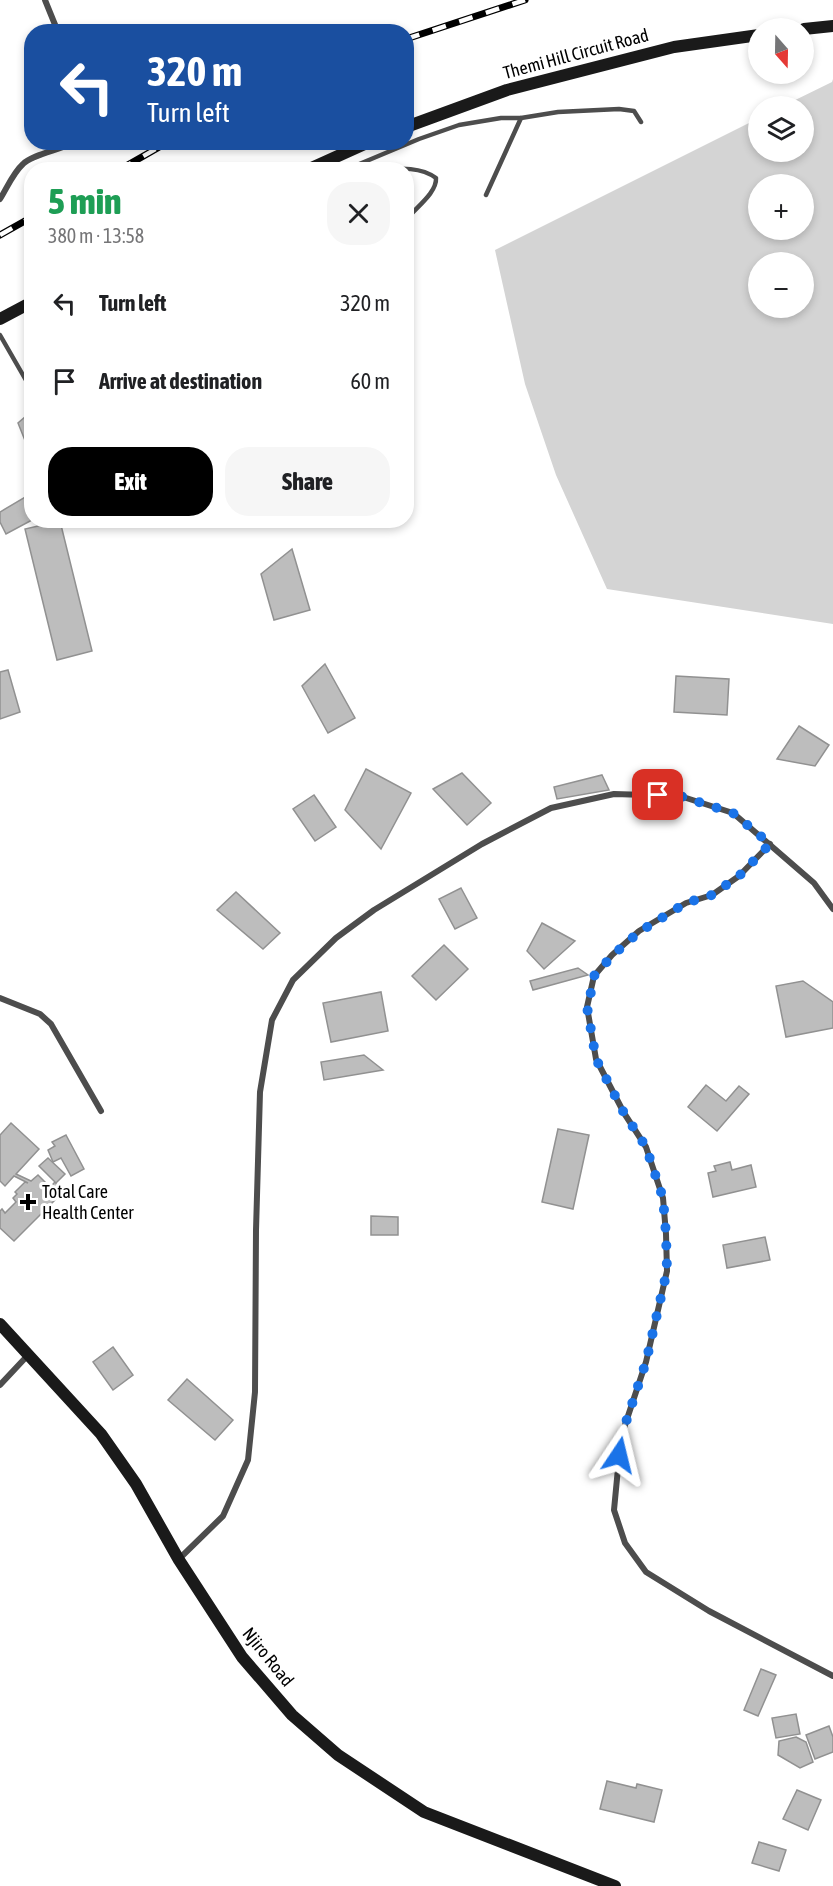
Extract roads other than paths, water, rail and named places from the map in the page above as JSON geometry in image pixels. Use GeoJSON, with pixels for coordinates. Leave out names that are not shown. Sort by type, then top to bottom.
{"type":"FeatureCollection","features":[{"type":"Feature","properties":{"kind":"street"},"geometry":{"type":"LineString","coordinates":[[45,0],[55,24]]}},
{"type":"Feature","properties":{"kind":"street"},"geometry":{"type":"LineString","coordinates":[[814,28],[833,26]]}},
{"type":"Feature","properties":{"kind":"street","name":"Themi Hill Circuit Road"},"geometry":{"type":"LineString","coordinates":[[414,124],[507,90],[574,72],[674,46],[748,36]]}},
{"type":"Feature","properties":{"kind":"street"},"geometry":{"type":"LineString","coordinates":[[26,162],[60,150]]}},
{"type":"Feature","properties":{"kind":"street"},"geometry":{"type":"LineString","coordinates":[[325,162],[351,150]]}},
{"type":"Feature","properties":{"kind":"street"},"geometry":{"type":"LineString","coordinates":[[0,199],[24,163]]}},
{"type":"Feature","properties":{"kind":"street"},"geometry":{"type":"LineString","coordinates":[[0,319],[24,306]]}},
{"type":"Feature","properties":{"kind":"street"},"geometry":{"type":"LineString","coordinates":[[179,1560],[223,1516],[248,1460],[255,1392],[260,1092],[272,1020],[293,980],[336,938],[374,910],[482,844],[551,808],[614,794],[680,796],[733,813],[814,883],[830,901],[833,909]]}},
{"type":"Feature","properties":{"kind":"street"},"geometry":{"type":"LineString","coordinates":[[770,844],[739,876],[712,895],[686,903],[639,932],[618,950],[594,976],[587,1007],[596,1059],[624,1113],[646,1147],[663,1198],[666,1234],[667,1271],[646,1362],[621,1437],[614,1510],[625,1543],[646,1572],[709,1611],[833,1676]]}},
{"type":"Feature","properties":{"kind":"street"},"geometry":{"type":"LineString","coordinates":[[0,998],[40,1014],[51,1024],[101,1111]]}},
{"type":"Feature","properties":{"kind":"street","name":"Njiro Road"},"geometry":{"type":"LineString","coordinates":[[0,1324],[101,1434],[136,1484],[179,1560],[242,1657],[292,1714],[338,1755],[423,1812],[615,1886]]}},
{"type":"Feature","properties":{"kind":"street"},"geometry":{"type":"LineString","coordinates":[[0,1385],[29,1354]]}},
{"type":"Feature","properties":{"kind":"lane"},"geometry":{"type":"LineString","coordinates":[[414,141],[459,125],[558,112],[619,108],[634,111],[641,122]]}},
{"type":"Feature","properties":{"kind":"lane"},"geometry":{"type":"LineString","coordinates":[[486,195],[521,118]]}},
{"type":"Feature","properties":{"kind":"lane"},"geometry":{"type":"LineString","coordinates":[[364,162],[393,150]]}},
{"type":"Feature","properties":{"kind":"lane"},"geometry":{"type":"LineString","coordinates":[[414,170],[436,178],[436,183],[429,194],[414,211]]}},
{"type":"Feature","properties":{"kind":"lane"},"geometry":{"type":"LineString","coordinates":[[0,335],[24,377]]}},
{"type":"Feature","properties":{"kind":"railway"},"geometry":{"type":"LineString","coordinates":[[414,36],[525,0]]}},
{"type":"Feature","properties":{"kind":"railway"},"geometry":{"type":"LineString","coordinates":[[133,162],[154,150]]}},
{"type":"Feature","properties":{"kind":"railway"},"geometry":{"type":"LineString","coordinates":[[0,235],[24,222]]}},
{"type":"Feature","properties":{"kind":"place","name":"Total Care Health Center"},"geometry":{"type":"Point","coordinates":[28,1202]}}]}
